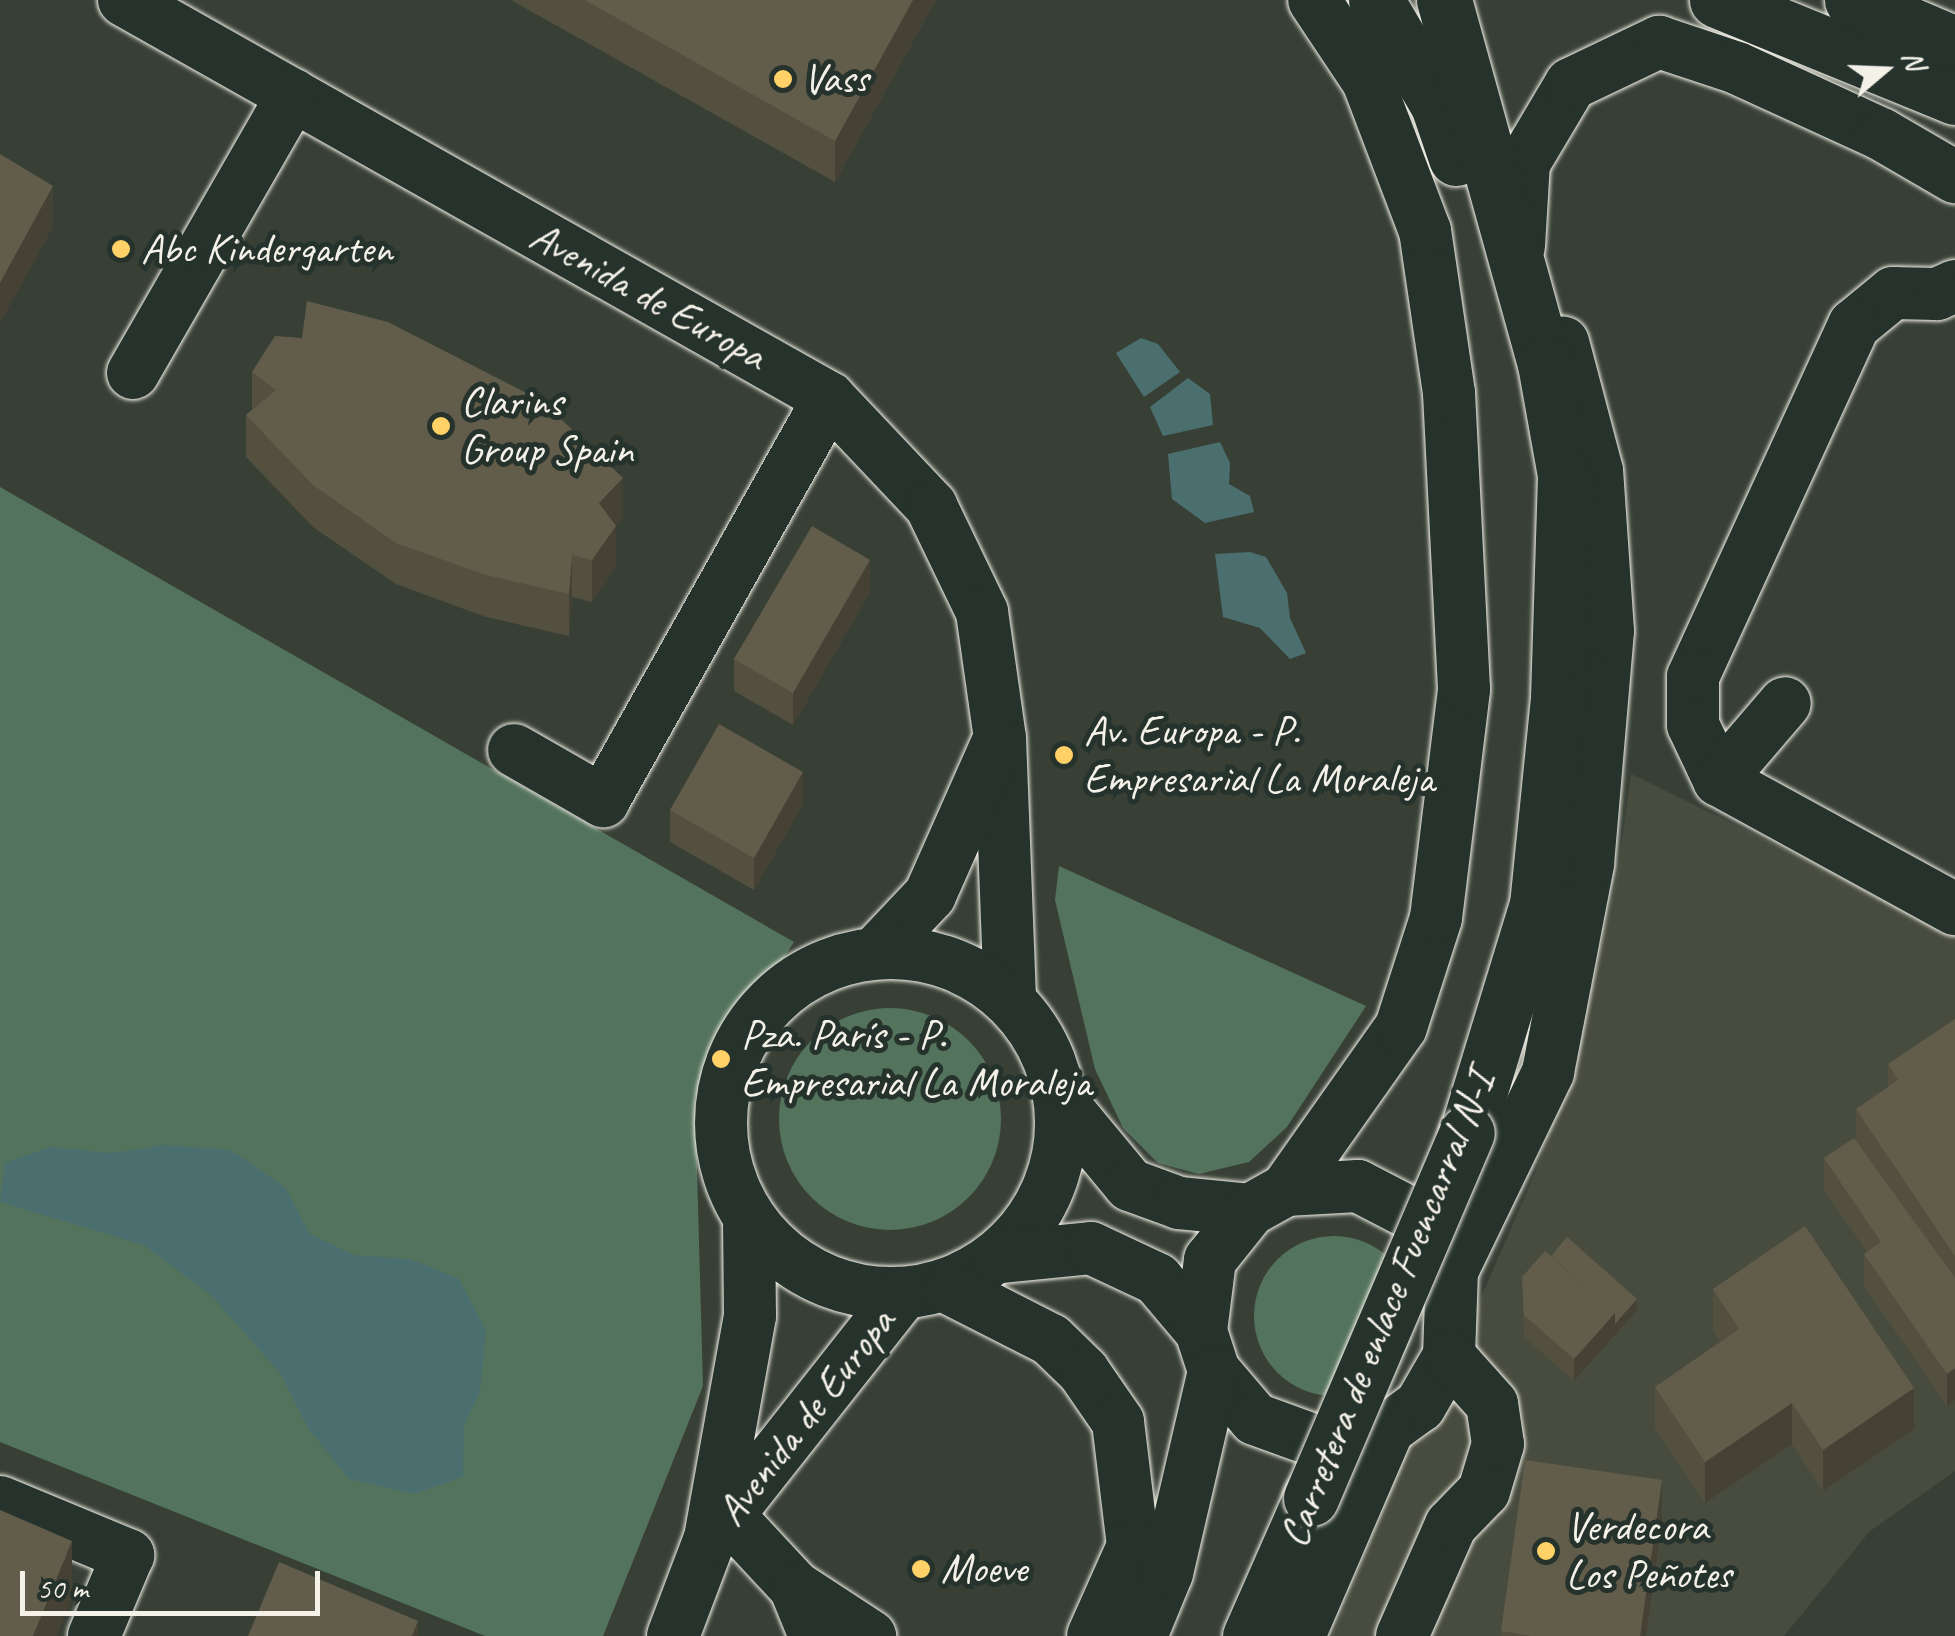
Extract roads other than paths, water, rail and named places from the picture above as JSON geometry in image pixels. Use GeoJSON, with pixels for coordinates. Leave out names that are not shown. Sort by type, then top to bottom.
{"type":"FeatureCollection","features":[{"type":"Feature","properties":{"kind":"main road","name":"Carretera de enlace Fuencarral N-I"},"geometry":{"type":"LineString","coordinates":[[1376,0],[1438,105],[1506,305],[1560,623]]}},
{"type":"Feature","properties":{"kind":"main road","name":"Carretera de enlace Fuencarral N-I"},"geometry":{"type":"LineString","coordinates":[[1250,1636],[1467,1134],[1537,904],[1560,623],[1565,476],[1521,236],[1444,0]]}},
{"type":"Feature","properties":{"kind":"main road"},"geometry":{"type":"LineString","coordinates":[[1717,0],[1955,96]]}},
{"type":"Feature","properties":{"kind":"main road"},"geometry":{"type":"LineString","coordinates":[[1852,0],[1955,44]]}},
{"type":"Feature","properties":{"kind":"street","name":"Avenida de Europa"},"geometry":{"type":"LineString","coordinates":[[124,0],[830,398],[931,506],[982,612],[1000,738],[1010,997]]}},
{"type":"Feature","properties":{"kind":"street"},"geometry":{"type":"LineString","coordinates":[[1103,1634],[1168,1572],[1208,1351],[1210,1260],[1268,1200],[1401,1028],[1436,918],[1464,689],[1449,393],[1425,231],[1368,80],[1314,0]]}},
{"type":"Feature","properties":{"kind":"street"},"geometry":{"type":"LineString","coordinates":[[1709,0],[1836,79],[1955,140]]}},
{"type":"Feature","properties":{"kind":"street"},"geometry":{"type":"LineString","coordinates":[[927,1292],[1000,1256],[1091,1248],[1158,1279],[1255,1419],[1321,1442],[1388,1429],[1420,1406],[1449,1356],[1452,1271],[1548,1072],[1588,864],[1608,630],[1597,471],[1521,236],[1524,163],[1570,84],[1658,42],[1737,68],[1881,134],[1955,177]]}},
{"type":"Feature","properties":{"kind":"street"},"geometry":{"type":"LineString","coordinates":[[133,373],[292,95]]}},
{"type":"Feature","properties":{"kind":"street"},"geometry":{"type":"LineString","coordinates":[[1955,286],[1937,294],[1893,293],[1854,325],[1693,677],[1693,724],[1719,780],[1955,909]]}},
{"type":"Feature","properties":{"kind":"street"},"geometry":{"type":"LineString","coordinates":[[514,750],[603,801],[830,398]]}},
{"type":"Feature","properties":{"kind":"street"},"geometry":{"type":"LineString","coordinates":[[1719,780],[1785,703]]}},
{"type":"Feature","properties":{"kind":"street"},"geometry":{"type":"LineString","coordinates":[[878,950],[930,895],[1000,738]]}},
{"type":"Feature","properties":{"kind":"street"},"geometry":{"type":"LineString","coordinates":[[1103,1634],[1133,1546],[1118,1422],[1083,1371],[1050,1340],[927,1292],[815,1278],[749,1221],[724,1167],[724,1117],[734,1064],[754,1016],[794,978],[878,950],[936,955],[1010,997],[1046,1046],[1063,1104],[1130,1185],[1180,1204],[1268,1200],[1358,1186],[1414,1215],[1452,1271]]}},
{"type":"Feature","properties":{"kind":"street"},"geometry":{"type":"LineString","coordinates":[[1000,1256],[1048,1192],[1063,1104]]}},
{"type":"Feature","properties":{"kind":"street","name":"Avenida de Europa"},"geometry":{"type":"LineString","coordinates":[[672,1636],[719,1527],[750,1316],[749,1221]]}},
{"type":"Feature","properties":{"kind":"street","name":"Avenida de Europa"},"geometry":{"type":"LineString","coordinates":[[719,1527],[927,1292]]}},
{"type":"Feature","properties":{"kind":"street"},"geometry":{"type":"LineString","coordinates":[[1402,1636],[1450,1525],[1484,1491],[1498,1444],[1492,1404],[1449,1356]]}},
{"type":"Feature","properties":{"kind":"street"},"geometry":{"type":"LineString","coordinates":[[1299,1636],[1388,1429]]}},
{"type":"Feature","properties":{"kind":"street"},"geometry":{"type":"LineString","coordinates":[[0,1502],[128,1555],[94,1636]]}},
{"type":"Feature","properties":{"kind":"street"},"geometry":{"type":"LineString","coordinates":[[719,1527],[795,1587],[870,1636]]}},
{"type":"Feature","properties":{"kind":"street"},"geometry":{"type":"LineString","coordinates":[[795,1587],[815,1636]]}},
{"type":"Feature","properties":{"kind":"water"},"geometry":{"type":"Polygon","coordinates":[[[1141,338],[1158,344],[1180,372],[1144,397],[1116,353],[1141,338]]]}},
{"type":"Feature","properties":{"kind":"water"},"geometry":{"type":"Polygon","coordinates":[[[1188,378],[1210,394],[1213,425],[1163,436],[1150,407],[1188,378]]]}},
{"type":"Feature","properties":{"kind":"water"},"geometry":{"type":"Polygon","coordinates":[[[1220,442],[1230,463],[1229,484],[1250,496],[1254,512],[1205,523],[1172,499],[1168,454],[1220,442]]]}},
{"type":"Feature","properties":{"kind":"water"},"geometry":{"type":"Polygon","coordinates":[[[1250,552],[1266,557],[1287,593],[1290,618],[1306,653],[1290,659],[1260,628],[1223,617],[1215,554],[1250,552]]]}},
{"type":"Feature","properties":{"kind":"water"},"geometry":{"type":"Polygon","coordinates":[[[164,1145],[231,1150],[285,1187],[310,1234],[354,1255],[411,1259],[459,1279],[486,1330],[480,1392],[464,1426],[463,1477],[414,1494],[349,1479],[308,1428],[280,1373],[211,1295],[144,1245],[0,1202],[5,1163],[50,1147],[112,1153],[164,1145]]]}},
{"type":"Feature","properties":{"kind":"place","name":"Vass"},"geometry":{"type":"Point","coordinates":[783,79]}},
{"type":"Feature","properties":{"kind":"place","name":"Abc Kindergarten"},"geometry":{"type":"Point","coordinates":[121,249]}},
{"type":"Feature","properties":{"kind":"place","name":"Clarins Group Spain"},"geometry":{"type":"Point","coordinates":[441,426]}},
{"type":"Feature","properties":{"kind":"place","name":"Av. Europa - P. Empresarial La Moraleja"},"geometry":{"type":"Point","coordinates":[1064,755]}},
{"type":"Feature","properties":{"kind":"place","name":"Pza. París - P. Empresarial La Moraleja"},"geometry":{"type":"Point","coordinates":[721,1059]}},
{"type":"Feature","properties":{"kind":"place","name":"Verdecora Los Peñotes"},"geometry":{"type":"Point","coordinates":[1546,1551]}},
{"type":"Feature","properties":{"kind":"place","name":"Moeve"},"geometry":{"type":"Point","coordinates":[921,1569]}}]}
